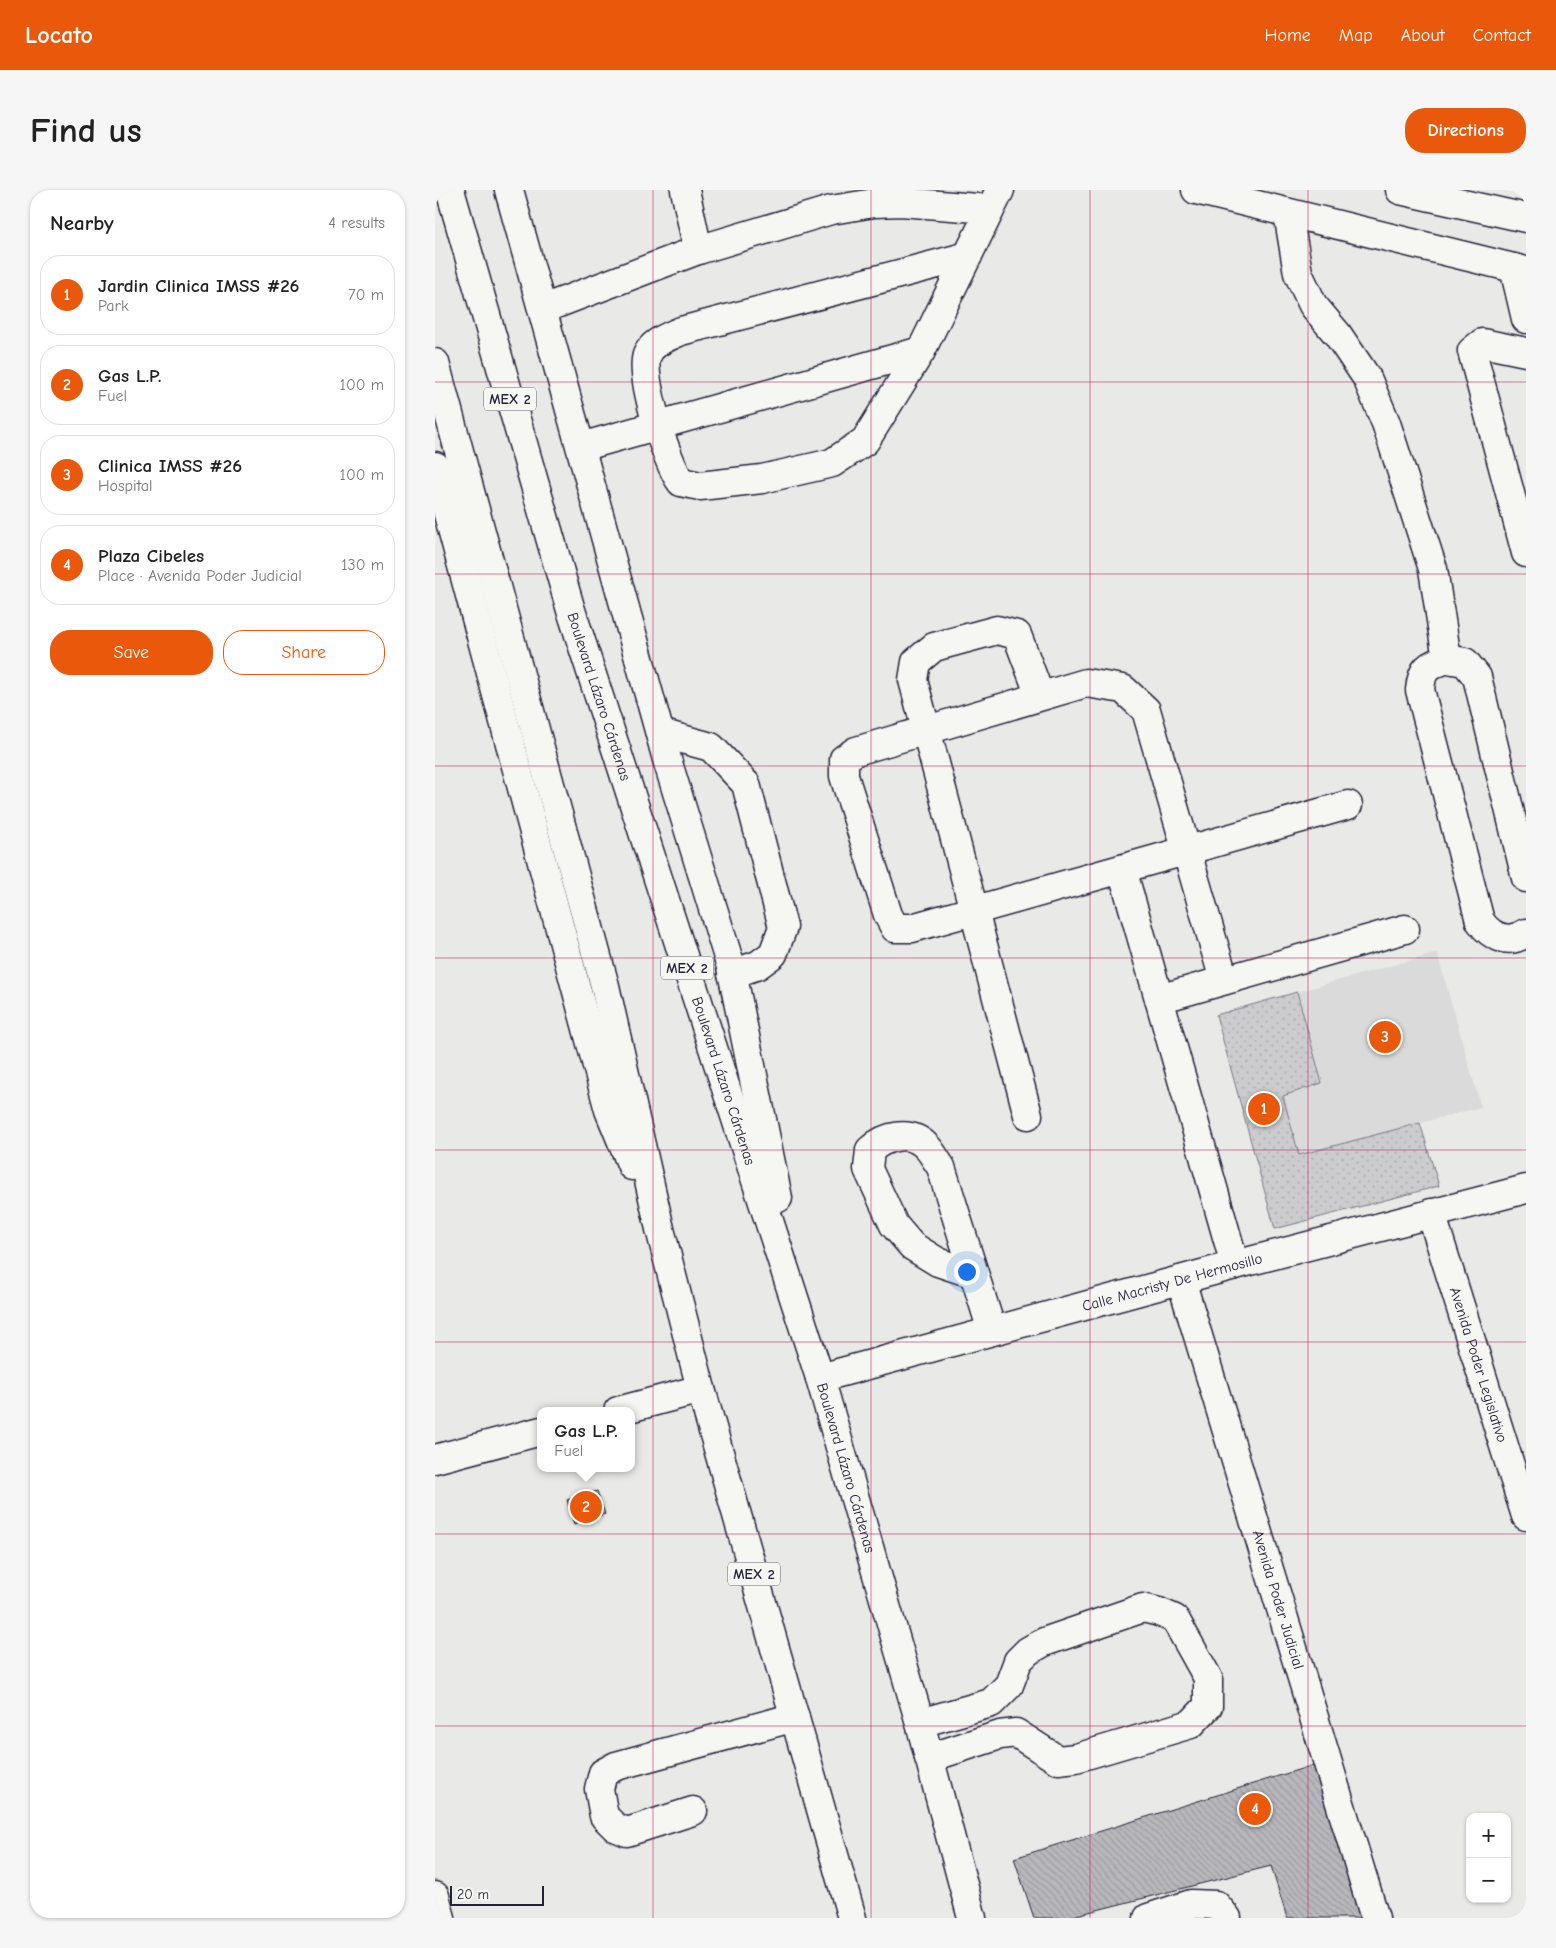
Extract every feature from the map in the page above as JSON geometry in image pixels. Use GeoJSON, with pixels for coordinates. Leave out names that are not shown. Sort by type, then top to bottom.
{"type":"FeatureCollection","features":[{"type":"Feature","properties":{"kind":"main road","name":"Boulevard Lázaro Cárdenas"},"geometry":{"type":"LineString","coordinates":[[450,190],[570,607],[820,1378],[920,1723],[972,1918]]}},
{"type":"Feature","properties":{"kind":"main road"},"geometry":{"type":"LineString","coordinates":[[685,190],[698,250]]}},
{"type":"Feature","properties":{"kind":"main road"},"geometry":{"type":"LineString","coordinates":[[1196,190],[1520,270],[1526,319]]}},
{"type":"Feature","properties":{"kind":"main road"},"geometry":{"type":"LineString","coordinates":[[1400,190],[1526,218]]}},
{"type":"Feature","properties":{"kind":"main road"},"geometry":{"type":"LineString","coordinates":[[513,197],[659,733],[732,974],[805,1330]]}},
{"type":"Feature","properties":{"kind":"main road"},"geometry":{"type":"LineString","coordinates":[[543,309],[829,200],[874,203],[995,199],[968,256],[921,352],[865,441],[832,463],[762,479],[700,486],[681,482],[674,473],[666,453],[645,367],[647,356],[653,345],[681,331],[968,256]]}},
{"type":"Feature","properties":{"kind":"main road"},"geometry":{"type":"LineString","coordinates":[[1288,213],[1301,281],[1313,305],[1338,335],[1367,378],[1386,424],[1433,569],[1447,659]]}},
{"type":"Feature","properties":{"kind":"main road"},"geometry":{"type":"LineString","coordinates":[[1526,352],[1482,343],[1472,351],[1526,553]]}},
{"type":"Feature","properties":{"kind":"main road"},"geometry":{"type":"LineString","coordinates":[[581,448],[921,352]]}},
{"type":"Feature","properties":{"kind":"main road","name":"MEX 2"},"geometry":{"type":"LineString","coordinates":[[435,362],[605,986],[659,1229],[701,1389],[852,1918]]}},
{"type":"Feature","properties":{"kind":"main road"},"geometry":{"type":"LineString","coordinates":[[435,466],[609,1110],[659,1229]]}},
{"type":"Feature","properties":{"kind":"main road"},"geometry":{"type":"LineString","coordinates":[[1028,1115],[913,680],[916,662],[934,647],[997,630],[1017,635],[1040,696]]}},
{"type":"Feature","properties":{"kind":"main road"},"geometry":{"type":"LineString","coordinates":[[1526,878],[1477,677],[1465,662],[1447,659],[1431,664],[1421,674],[1420,690],[1479,921],[1487,933],[1501,938],[1507,939],[1526,933]]}},
{"type":"Feature","properties":{"kind":"main road"},"geometry":{"type":"LineString","coordinates":[[1224,980],[1186,851],[1146,710],[1123,689],[1086,683],[856,751],[844,759],[845,776],[888,915],[895,928],[912,928],[1186,851],[1348,805]]}},
{"type":"Feature","properties":{"kind":"main road"},"geometry":{"type":"LineString","coordinates":[[659,733],[711,747],[746,784],[783,927],[773,954],[758,965],[732,974]]}},
{"type":"Feature","properties":{"kind":"main road"},"geometry":{"type":"LineString","coordinates":[[1122,869],[1235,1265]]}},
{"type":"Feature","properties":{"kind":"main road"},"geometry":{"type":"LineString","coordinates":[[1159,999],[1405,929]]}},
{"type":"Feature","properties":{"kind":"main road"},"geometry":{"type":"LineString","coordinates":[[974,1274],[938,1262],[912,1246],[894,1225],[868,1169],[870,1150],[880,1141],[896,1136],[914,1137],[926,1146],[941,1166],[992,1331]]}},
{"type":"Feature","properties":{"kind":"main road","name":"Calle Macristy De Hermosillo"},"geometry":{"type":"LineString","coordinates":[[820,1378],[1235,1265],[1526,1189]]}},
{"type":"Feature","properties":{"kind":"main road","name":"Avenida Poder Legislativo"},"geometry":{"type":"LineString","coordinates":[[1431,1213],[1526,1516]]}},
{"type":"Feature","properties":{"kind":"main road","name":"Avenida Poder Judicial"},"geometry":{"type":"LineString","coordinates":[[1181,1280],[1375,1918]]}},
{"type":"Feature","properties":{"kind":"main road"},"geometry":{"type":"LineString","coordinates":[[633,1407],[701,1389]]}},
{"type":"Feature","properties":{"kind":"main road"},"geometry":{"type":"LineString","coordinates":[[435,1459],[537,1432]]}},
{"type":"Feature","properties":{"kind":"main road"},"geometry":{"type":"LineString","coordinates":[[920,1723],[991,1703],[1009,1685],[1018,1661],[1028,1651],[1044,1642],[1143,1608],[1175,1619],[1208,1678],[1208,1706],[1191,1724],[1167,1732],[1076,1758],[1058,1760],[1016,1733],[1000,1734],[929,1758]]}},
{"type":"Feature","properties":{"kind":"main road"},"geometry":{"type":"LineString","coordinates":[[693,1811],[627,1832],[615,1827],[604,1816],[599,1782],[603,1773],[617,1766],[795,1717]]}},
{"type":"Feature","properties":{"kind":"main road"},"geometry":{"type":"LineString","coordinates":[[435,1896],[441,1918]]}},
{"type":"Feature","properties":{"kind":"main road"},"geometry":{"type":"LineString","coordinates":[[1148,1918],[1191,1904],[1216,1905],[1227,1918]]}},
{"type":"Feature","properties":{"kind":"shaded area"},"geometry":{"type":"Polygon","coordinates":[[[1437,953],[1481,1107],[1299,1155],[1283,1096],[1322,1083],[1297,992],[1437,953]]]}},
{"type":"Feature","properties":{"kind":"shaded area"},"geometry":{"type":"Polygon","coordinates":[[[1297,992],[1322,1083],[1283,1096],[1299,1155],[1420,1123],[1439,1186],[1275,1229],[1216,1015],[1297,992]]]}},
{"type":"Feature","properties":{"kind":"building"},"geometry":{"type":"Polygon","coordinates":[[[597,1491],[605,1514],[574,1524],[567,1500],[597,1491]]]}},
{"type":"Feature","properties":{"kind":"building"},"geometry":{"type":"Polygon","coordinates":[[[1327,1761],[1368,1918],[1287,1918],[1271,1866],[1065,1918],[1034,1918],[1014,1858],[1327,1761]]]}},
{"type":"Feature","properties":{"kind":"place","name":"Clinica IMSS #26"},"geometry":{"type":"Point","coordinates":[1385,1037]}},
{"type":"Feature","properties":{"kind":"place","name":"Jardin Clinica IMSS #26"},"geometry":{"type":"Point","coordinates":[1264,1109]}},
{"type":"Feature","properties":{"kind":"place","name":"Gas L.P."},"geometry":{"type":"Point","coordinates":[586,1507]}},
{"type":"Feature","properties":{"kind":"place","name":"Plaza Cibeles"},"geometry":{"type":"Point","coordinates":[1255,1809]}}]}
